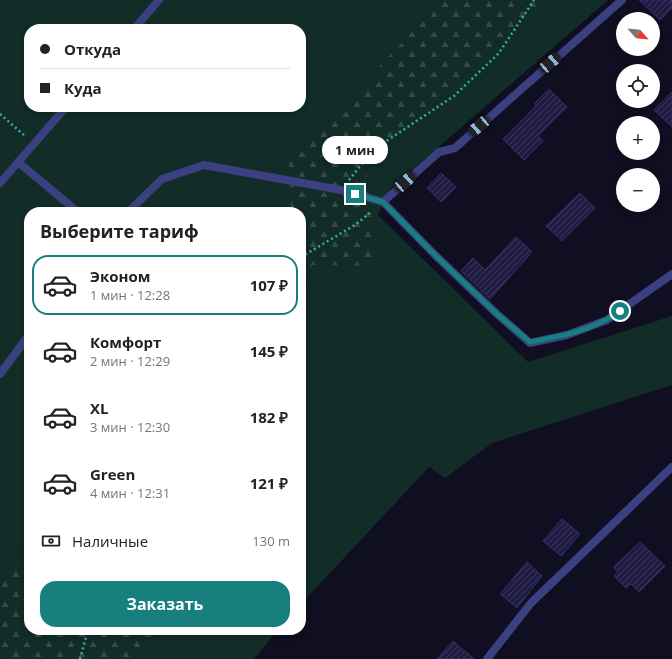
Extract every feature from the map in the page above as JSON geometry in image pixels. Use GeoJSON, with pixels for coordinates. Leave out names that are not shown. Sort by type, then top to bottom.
{"type":"FeatureCollection","features":[{"type":"Feature","properties":{"kind":"street"},"geometry":{"type":"LineString","coordinates":[[138,24],[159,0]]}},
{"type":"Feature","properties":{"kind":"street"},"geometry":{"type":"LineString","coordinates":[[383,202],[439,152],[455,148],[622,0]]}},
{"type":"Feature","properties":{"kind":"street"},"geometry":{"type":"LineString","coordinates":[[0,183],[62,112]]}},
{"type":"Feature","properties":{"kind":"street"},"geometry":{"type":"LineString","coordinates":[[18,162],[72,207]]}},
{"type":"Feature","properties":{"kind":"street"},"geometry":{"type":"LineString","coordinates":[[133,207],[162,179],[204,165],[341,190],[383,202],[486,303],[530,342],[567,335],[607,320],[672,274]]}},
{"type":"Feature","properties":{"kind":"street"},"geometry":{"type":"LineString","coordinates":[[0,374],[24,343]]}},
{"type":"Feature","properties":{"kind":"street"},"geometry":{"type":"LineString","coordinates":[[487,659],[531,603],[672,467]]}},
{"type":"Feature","properties":{"kind":"path"},"geometry":{"type":"LineString","coordinates":[[341,190],[373,150],[454,96],[499,53],[534,0]]}},
{"type":"Feature","properties":{"kind":"path"},"geometry":{"type":"LineString","coordinates":[[0,114],[34,144]]}},
{"type":"Feature","properties":{"kind":"path"},"geometry":{"type":"LineString","coordinates":[[306,254],[355,225],[383,202]]}},
{"type":"Feature","properties":{"kind":"path"},"geometry":{"type":"LineString","coordinates":[[80,659],[87,635]]}},
{"type":"Feature","properties":{"kind":"green space"},"geometry":{"type":"Polygon","coordinates":[[[0,0],[442,0],[289,162],[291,207],[24,207],[24,550],[0,581],[0,0]]]}},
{"type":"Feature","properties":{"kind":"green space"},"geometry":{"type":"Polygon","coordinates":[[[442,0],[543,0],[366,171],[377,266],[312,265],[306,284],[306,207],[291,207],[289,162],[442,0]]]}},
{"type":"Feature","properties":{"kind":"green space"},"geometry":{"type":"Polygon","coordinates":[[[543,0],[608,0],[388,191],[378,215],[528,362],[672,316],[672,385],[492,443],[445,478],[429,467],[306,599],[306,283],[312,264],[376,266],[366,171],[543,0]]]}},
{"type":"Feature","properties":{"kind":"green space"},"geometry":{"type":"Polygon","coordinates":[[[24,550],[24,635],[154,635],[137,659],[0,659],[0,581],[24,550]]]}},
{"type":"Feature","properties":{"kind":"green space"},"geometry":{"type":"Polygon","coordinates":[[[154,635],[274,635],[254,659],[137,659],[154,635]]]}},
{"type":"Feature","properties":{"kind":"building"},"geometry":{"type":"Polygon","coordinates":[[[639,0],[672,0],[672,8],[660,20],[660,12],[652,12],[639,0]]]}},
{"type":"Feature","properties":{"kind":"building"},"geometry":{"type":"Polygon","coordinates":[[[549,89],[567,107],[538,136],[543,141],[524,160],[503,139],[536,106],[534,104],[549,89]]]}},
{"type":"Feature","properties":{"kind":"building"},"geometry":{"type":"Polygon","coordinates":[[[672,92],[672,127],[654,110],[656,108],[660,108],[660,104],[672,92]]]}},
{"type":"Feature","properties":{"kind":"building"},"geometry":{"type":"Polygon","coordinates":[[[441,173],[456,187],[441,202],[427,188],[441,173]]]}},
{"type":"Feature","properties":{"kind":"building"},"geometry":{"type":"Polygon","coordinates":[[[580,193],[595,208],[562,241],[546,226],[580,193]]]}},
{"type":"Feature","properties":{"kind":"building"},"geometry":{"type":"Polygon","coordinates":[[[516,237],[532,252],[490,299],[461,271],[473,258],[485,270],[516,237]]]}},
{"type":"Feature","properties":{"kind":"building"},"geometry":{"type":"Polygon","coordinates":[[[562,519],[580,534],[561,556],[543,541],[562,519]]]}},
{"type":"Feature","properties":{"kind":"building"},"geometry":{"type":"Polygon","coordinates":[[[640,542],[665,566],[639,592],[631,584],[626,588],[614,576],[618,572],[614,567],[640,542]]]}},
{"type":"Feature","properties":{"kind":"building"},"geometry":{"type":"Polygon","coordinates":[[[527,562],[542,576],[517,608],[500,594],[527,562]]]}},
{"type":"Feature","properties":{"kind":"building"},"geometry":{"type":"Polygon","coordinates":[[[453,641],[474,659],[437,659],[453,641]]]}},
{"type":"Feature","properties":{"kind":"route"},"geometry":{"type":"LineString","coordinates":[[355,194],[383,202],[435,255],[497,314],[530,342],[567,335],[607,320],[620,311]]}}]}
